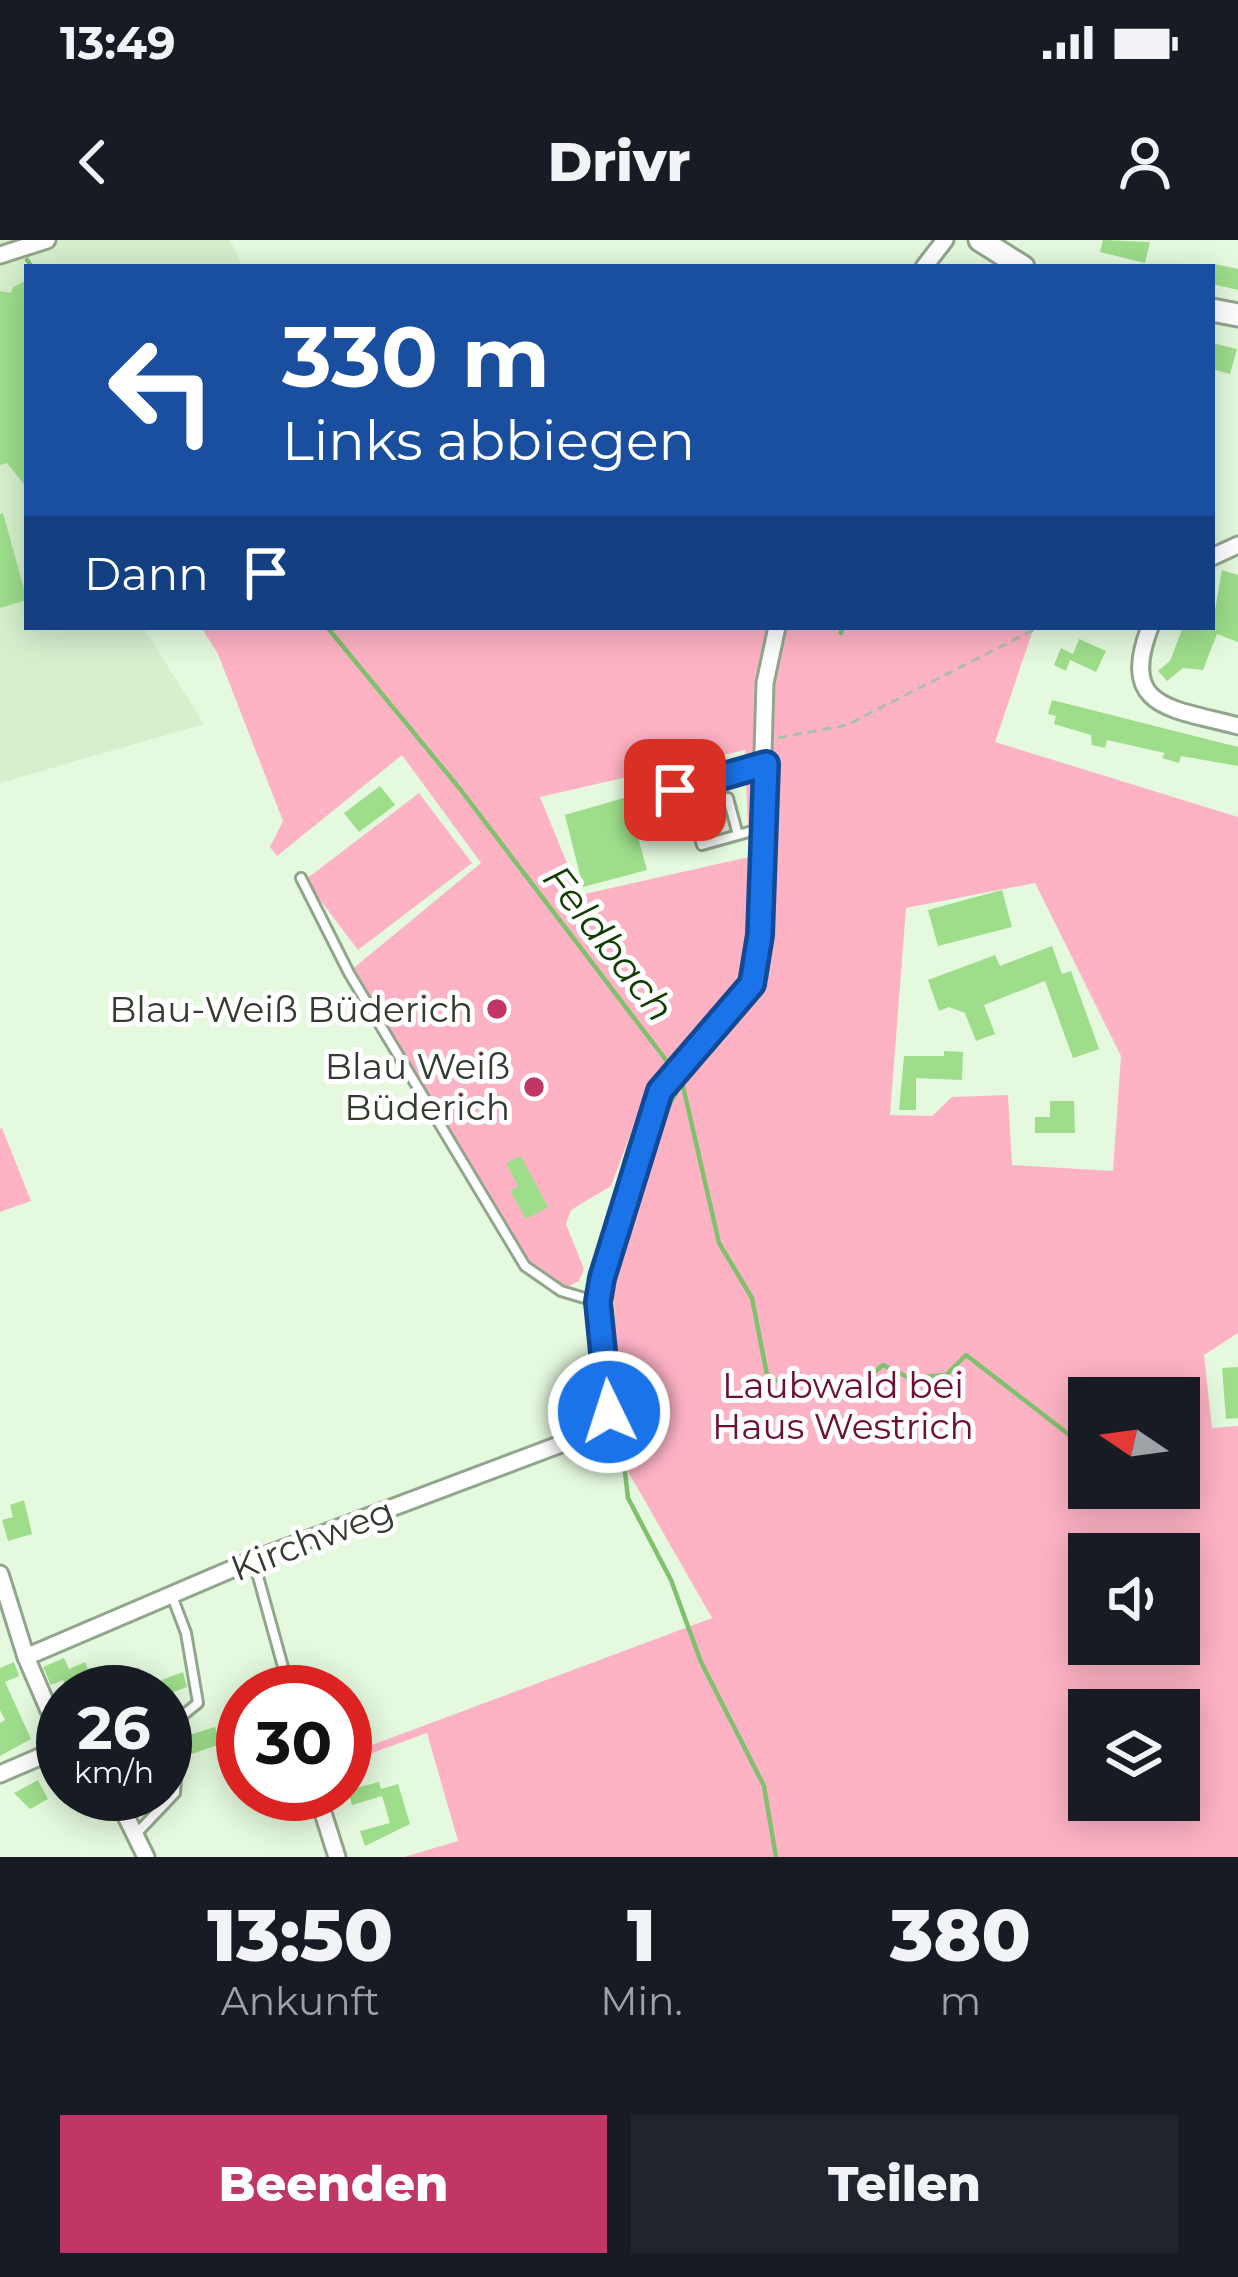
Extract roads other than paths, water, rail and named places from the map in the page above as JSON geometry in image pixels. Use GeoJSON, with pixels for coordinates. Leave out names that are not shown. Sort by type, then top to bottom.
{"type":"FeatureCollection","features":[{"type":"Feature","properties":{"kind":"street"},"geometry":{"type":"LineString","coordinates":[[0,255],[47,240]]}},
{"type":"Feature","properties":{"kind":"street"},"geometry":{"type":"LineString","coordinates":[[980,240],[1018,264]]}},
{"type":"Feature","properties":{"kind":"street"},"geometry":{"type":"LineString","coordinates":[[598,1302],[649,1122],[673,1070],[752,984],[765,827],[765,683],[776,630]]}},
{"type":"Feature","properties":{"kind":"street"},"geometry":{"type":"LineString","coordinates":[[1149,630],[1137,660],[1139,685],[1157,704],[1238,726]]}},
{"type":"Feature","properties":{"kind":"street","name":"Kirchweg"},"geometry":{"type":"LineString","coordinates":[[26,1657],[253,1560],[601,1429],[612,1402],[598,1302]]}},
{"type":"Feature","properties":{"kind":"street"},"geometry":{"type":"LineString","coordinates":[[0,1574],[36,1681]]}},
{"type":"Feature","properties":{"kind":"street"},"geometry":{"type":"LineString","coordinates":[[0,1774],[36,1757]]}},
{"type":"Feature","properties":{"kind":"street"},"geometry":{"type":"LineString","coordinates":[[131,1821],[146,1857]]}},
{"type":"Feature","properties":{"kind":"street"},"geometry":{"type":"LineString","coordinates":[[326,1821],[337,1857]]}},
{"type":"Feature","properties":{"kind":"lane"},"geometry":{"type":"LineString","coordinates":[[675,790],[766,764]]}},
{"type":"Feature","properties":{"kind":"lane"},"geometry":{"type":"LineString","coordinates":[[739,835],[728,798],[691,808],[702,845],[739,835],[765,827]]}},
{"type":"Feature","properties":{"kind":"lane"},"geometry":{"type":"LineString","coordinates":[[302,878],[349,973],[525,1266],[561,1292],[598,1302]]}},
{"type":"Feature","properties":{"kind":"lane"},"geometry":{"type":"LineString","coordinates":[[253,1560],[282,1665]]}},
{"type":"Feature","properties":{"kind":"lane"},"geometry":{"type":"LineString","coordinates":[[171,1595],[178,1601],[192,1665]]}},
{"type":"Feature","properties":{"kind":"lane"},"geometry":{"type":"LineString","coordinates":[[192,1666],[196,1684],[196,1710],[192,1712]]}},
{"type":"Feature","properties":{"kind":"lane"},"geometry":{"type":"LineString","coordinates":[[137,1833],[149,1821]]}},
{"type":"Feature","properties":{"kind":"waterway","name":"Feldbach"},"geometry":{"type":"LineString","coordinates":[[27,260],[30,264]]}},
{"type":"Feature","properties":{"kind":"waterway","name":"Feldbach"},"geometry":{"type":"LineString","coordinates":[[329,630],[460,789],[669,1064]]}},
{"type":"Feature","properties":{"kind":"waterway","name":"Feldbach"},"geometry":{"type":"LineString","coordinates":[[676,1073],[682,1082],[719,1243],[752,1298],[768,1380],[808,1382],[864,1400],[871,1375],[883,1365],[909,1378],[946,1375],[966,1355],[1068,1434]]}},
{"type":"Feature","properties":{"kind":"waterway"},"geometry":{"type":"LineString","coordinates":[[610,1326],[614,1266],[631,1200],[682,1082]]}},
{"type":"Feature","properties":{"kind":"waterway"},"geometry":{"type":"LineString","coordinates":[[616,1397],[628,1498],[671,1580],[701,1662],[764,1786],[776,1857]]}},
{"type":"Feature","properties":{"kind":"place","name":"Blau-Weiß Büderich"},"geometry":{"type":"Point","coordinates":[497,1009]}},
{"type":"Feature","properties":{"kind":"place","name":"Blau Weiß Büderich"},"geometry":{"type":"Point","coordinates":[534,1087]}},
{"type":"Feature","properties":{"kind":"park label","name":"Laubwald bei Haus Westrich"},"geometry":{"type":"Point","coordinates":[843,1406]}}]}
